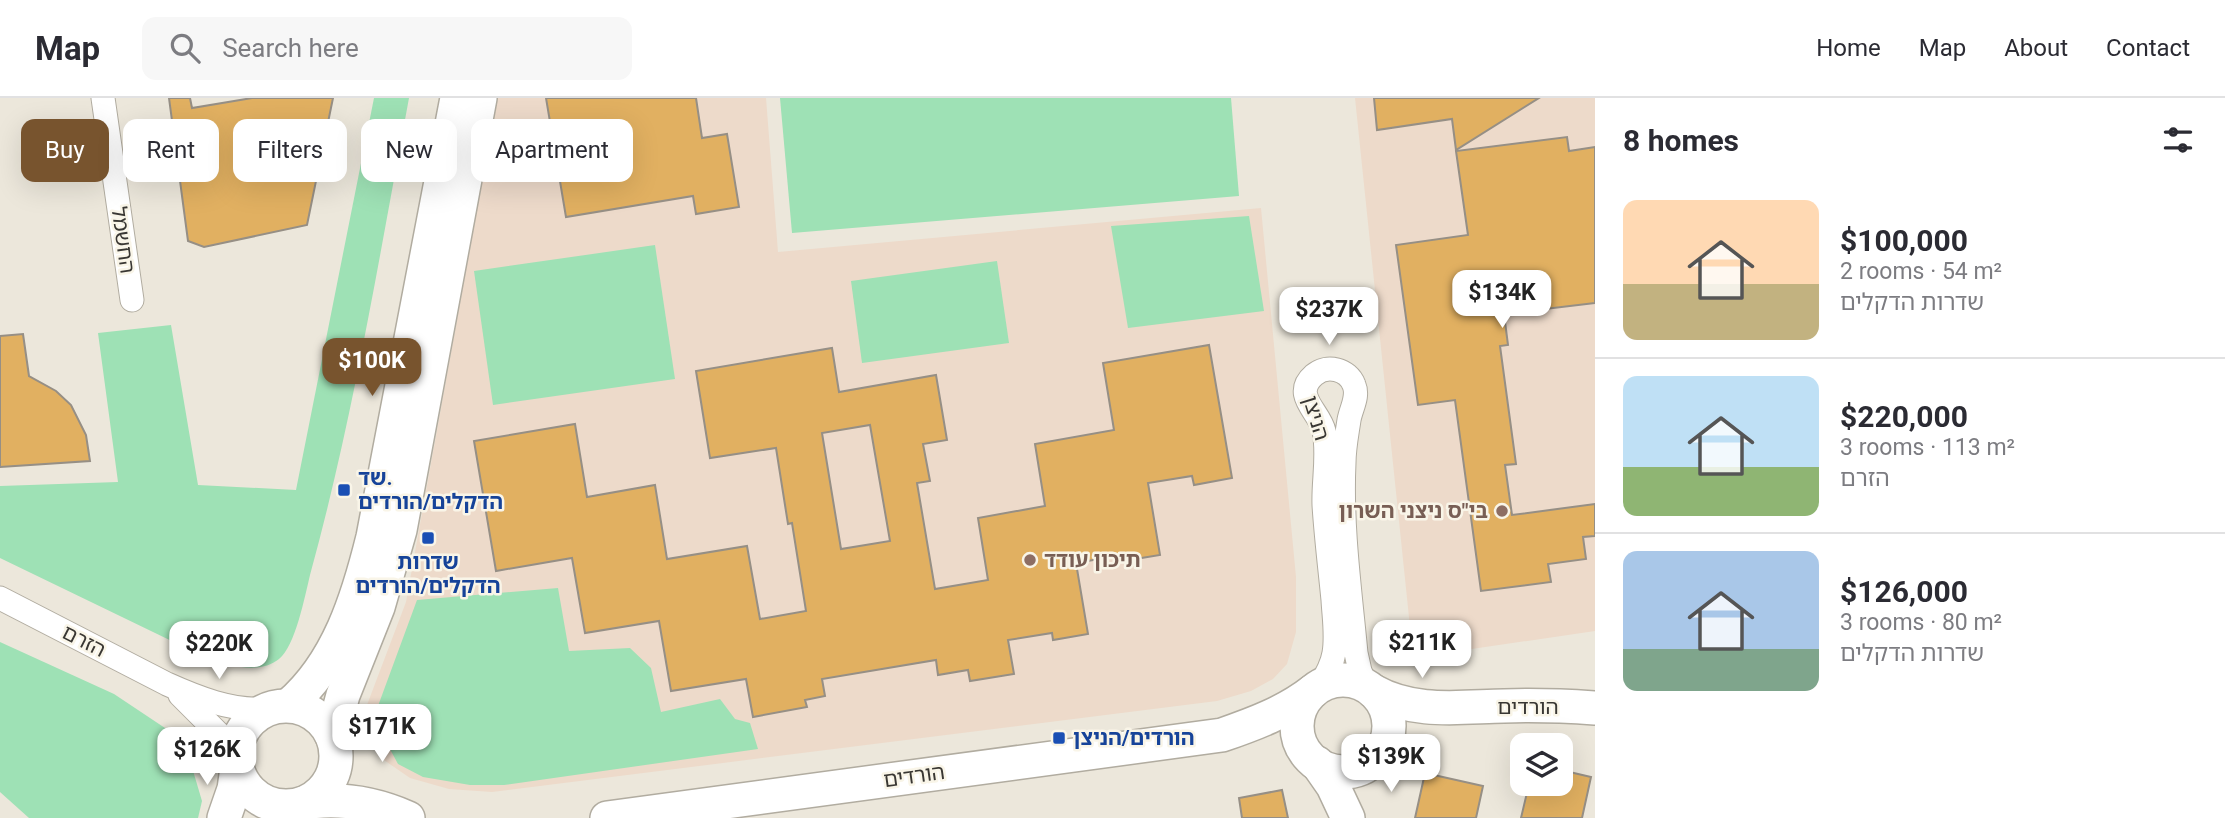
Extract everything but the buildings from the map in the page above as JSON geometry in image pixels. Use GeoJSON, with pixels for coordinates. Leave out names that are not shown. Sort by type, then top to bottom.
{"type":"FeatureCollection","features":[{"type":"Feature","properties":{"kind":"street","name":"החשמל"},"geometry":{"type":"LineString","coordinates":[[103,98],[132,300]]}},
{"type":"Feature","properties":{"kind":"street"},"geometry":{"type":"LineString","coordinates":[[224,818],[234,789],[237,744],[242,730],[253,718],[306,691],[325,665],[361,584],[373,537],[457,98]]}},
{"type":"Feature","properties":{"kind":"street"},"geometry":{"type":"LineString","coordinates":[[293,808],[319,794],[332,775],[336,760],[333,740],[343,695],[370,631],[400,530],[480,98]]}},
{"type":"Feature","properties":{"kind":"street","name":"הניצן"},"geometry":{"type":"LineString","coordinates":[[1316,689],[1332,662],[1335,632],[1324,505],[1325,438],[1320,419],[1308,404],[1306,392],[1311,378],[1329,369],[1347,375],[1356,392],[1349,417],[1344,454],[1343,505],[1356,653],[1360,671],[1370,689]]}},
{"type":"Feature","properties":{"kind":"street","name":"הזרם"},"geometry":{"type":"LineString","coordinates":[[0,598],[195,696],[253,710],[277,707]]}},
{"type":"Feature","properties":{"kind":"street"},"geometry":{"type":"LineString","coordinates":[[1348,818],[1333,786],[1299,737],[1298,722],[1304,702],[1316,689],[1332,681],[1347,680],[1370,689],[1382,701],[1388,715],[1389,729],[1366,783],[1362,818]]}},
{"type":"Feature","properties":{"kind":"street","name":"הזרם"},"geometry":{"type":"LineString","coordinates":[[167,684],[205,718],[225,742],[236,764]]}},
{"type":"Feature","properties":{"kind":"street","name":"הורדים"},"geometry":{"type":"LineString","coordinates":[[607,818],[1222,735],[1275,714],[1302,700],[1316,689]]}},
{"type":"Feature","properties":{"kind":"street","name":"הורדים"},"geometry":{"type":"LineString","coordinates":[[1370,689],[1408,705],[1461,708],[1538,705],[1595,708]]}},
{"type":"Feature","properties":{"kind":"street"},"geometry":{"type":"LineString","coordinates":[[277,707],[304,709],[318,717],[339,754],[364,785],[400,815]]}},
{"type":"Feature","properties":{"kind":"street","name":"הורדים"},"geometry":{"type":"LineString","coordinates":[[1380,752],[1423,722],[1461,708]]}},
{"type":"Feature","properties":{"kind":"street","name":"הורדים"},"geometry":{"type":"LineString","coordinates":[[1222,735],[1266,740],[1291,747],[1313,759]]}},
{"type":"Feature","properties":{"kind":"street"},"geometry":{"type":"LineString","coordinates":[[1313,759],[1333,770],[1347,771],[1361,768],[1380,752]]}},
{"type":"Feature","properties":{"kind":"street"},"geometry":{"type":"LineString","coordinates":[[236,764],[243,783],[259,799],[274,805],[293,808],[348,801],[366,803],[400,815]]}},
{"type":"Feature","properties":{"kind":"shaded area"},"geometry":{"type":"Polygon","coordinates":[[[497,98],[766,98],[778,252],[1261,208],[1296,577],[1296,632],[1287,664],[1273,679],[1251,691],[1217,701],[492,792],[449,789],[410,778],[381,758],[372,744],[367,705],[406,602],[482,182],[633,182],[633,119],[493,119],[497,98]]]}},
{"type":"Feature","properties":{"kind":"shaded area"},"geometry":{"type":"Polygon","coordinates":[[[1355,98],[1595,98],[1595,631],[1431,655],[1412,646],[1355,98]]]}},
{"type":"Feature","properties":{"kind":"green space"},"geometry":{"type":"Polygon","coordinates":[[[374,98],[409,98],[405,119],[370,119],[374,98]]]}},
{"type":"Feature","properties":{"kind":"green space"},"geometry":{"type":"Polygon","coordinates":[[[780,98],[1231,98],[1239,196],[792,233],[780,98]]]}},
{"type":"Feature","properties":{"kind":"green space"},"geometry":{"type":"Polygon","coordinates":[[[361,163],[361,182],[393,182],[339,457],[302,608],[295,633],[285,653],[272,664],[255,668],[213,661],[0,558],[0,486],[118,482],[98,333],[171,325],[198,485],[296,490],[361,163]]]}},
{"type":"Feature","properties":{"kind":"green space"},"geometry":{"type":"Polygon","coordinates":[[[1249,216],[1264,311],[1128,328],[1111,226],[1249,216]]]}},
{"type":"Feature","properties":{"kind":"green space"},"geometry":{"type":"Polygon","coordinates":[[[655,245],[675,379],[493,405],[474,271],[655,245]]]}},
{"type":"Feature","properties":{"kind":"green space"},"geometry":{"type":"Polygon","coordinates":[[[997,261],[1009,343],[862,363],[851,281],[997,261]]]}},
{"type":"Feature","properties":{"kind":"green space"},"geometry":{"type":"Polygon","coordinates":[[[558,588],[569,651],[630,648],[651,668],[661,712],[720,699],[735,719],[750,723],[758,749],[504,785],[470,785],[423,777],[398,764],[384,738],[378,706],[417,600],[558,588]]]}},
{"type":"Feature","properties":{"kind":"green space"},"geometry":{"type":"Polygon","coordinates":[[[0,642],[114,694],[168,730],[186,747],[202,801],[198,818],[29,818],[0,792],[0,642]]]}},
{"type":"Feature","properties":{"kind":"place","name":"שד. הדקלים/הורדים"},"geometry":{"type":"Point","coordinates":[344,490]}},
{"type":"Feature","properties":{"kind":"place","name":"בי\"ס ניצני השרון"},"geometry":{"type":"Point","coordinates":[1502,511]}},
{"type":"Feature","properties":{"kind":"place","name":"שדרות הדקלים/הורדים"},"geometry":{"type":"Point","coordinates":[428,538]}},
{"type":"Feature","properties":{"kind":"place","name":"תיכון עודד"},"geometry":{"type":"Point","coordinates":[1030,560]}},
{"type":"Feature","properties":{"kind":"place","name":"הורדים/הניצן"},"geometry":{"type":"Point","coordinates":[1059,738]}}]}
